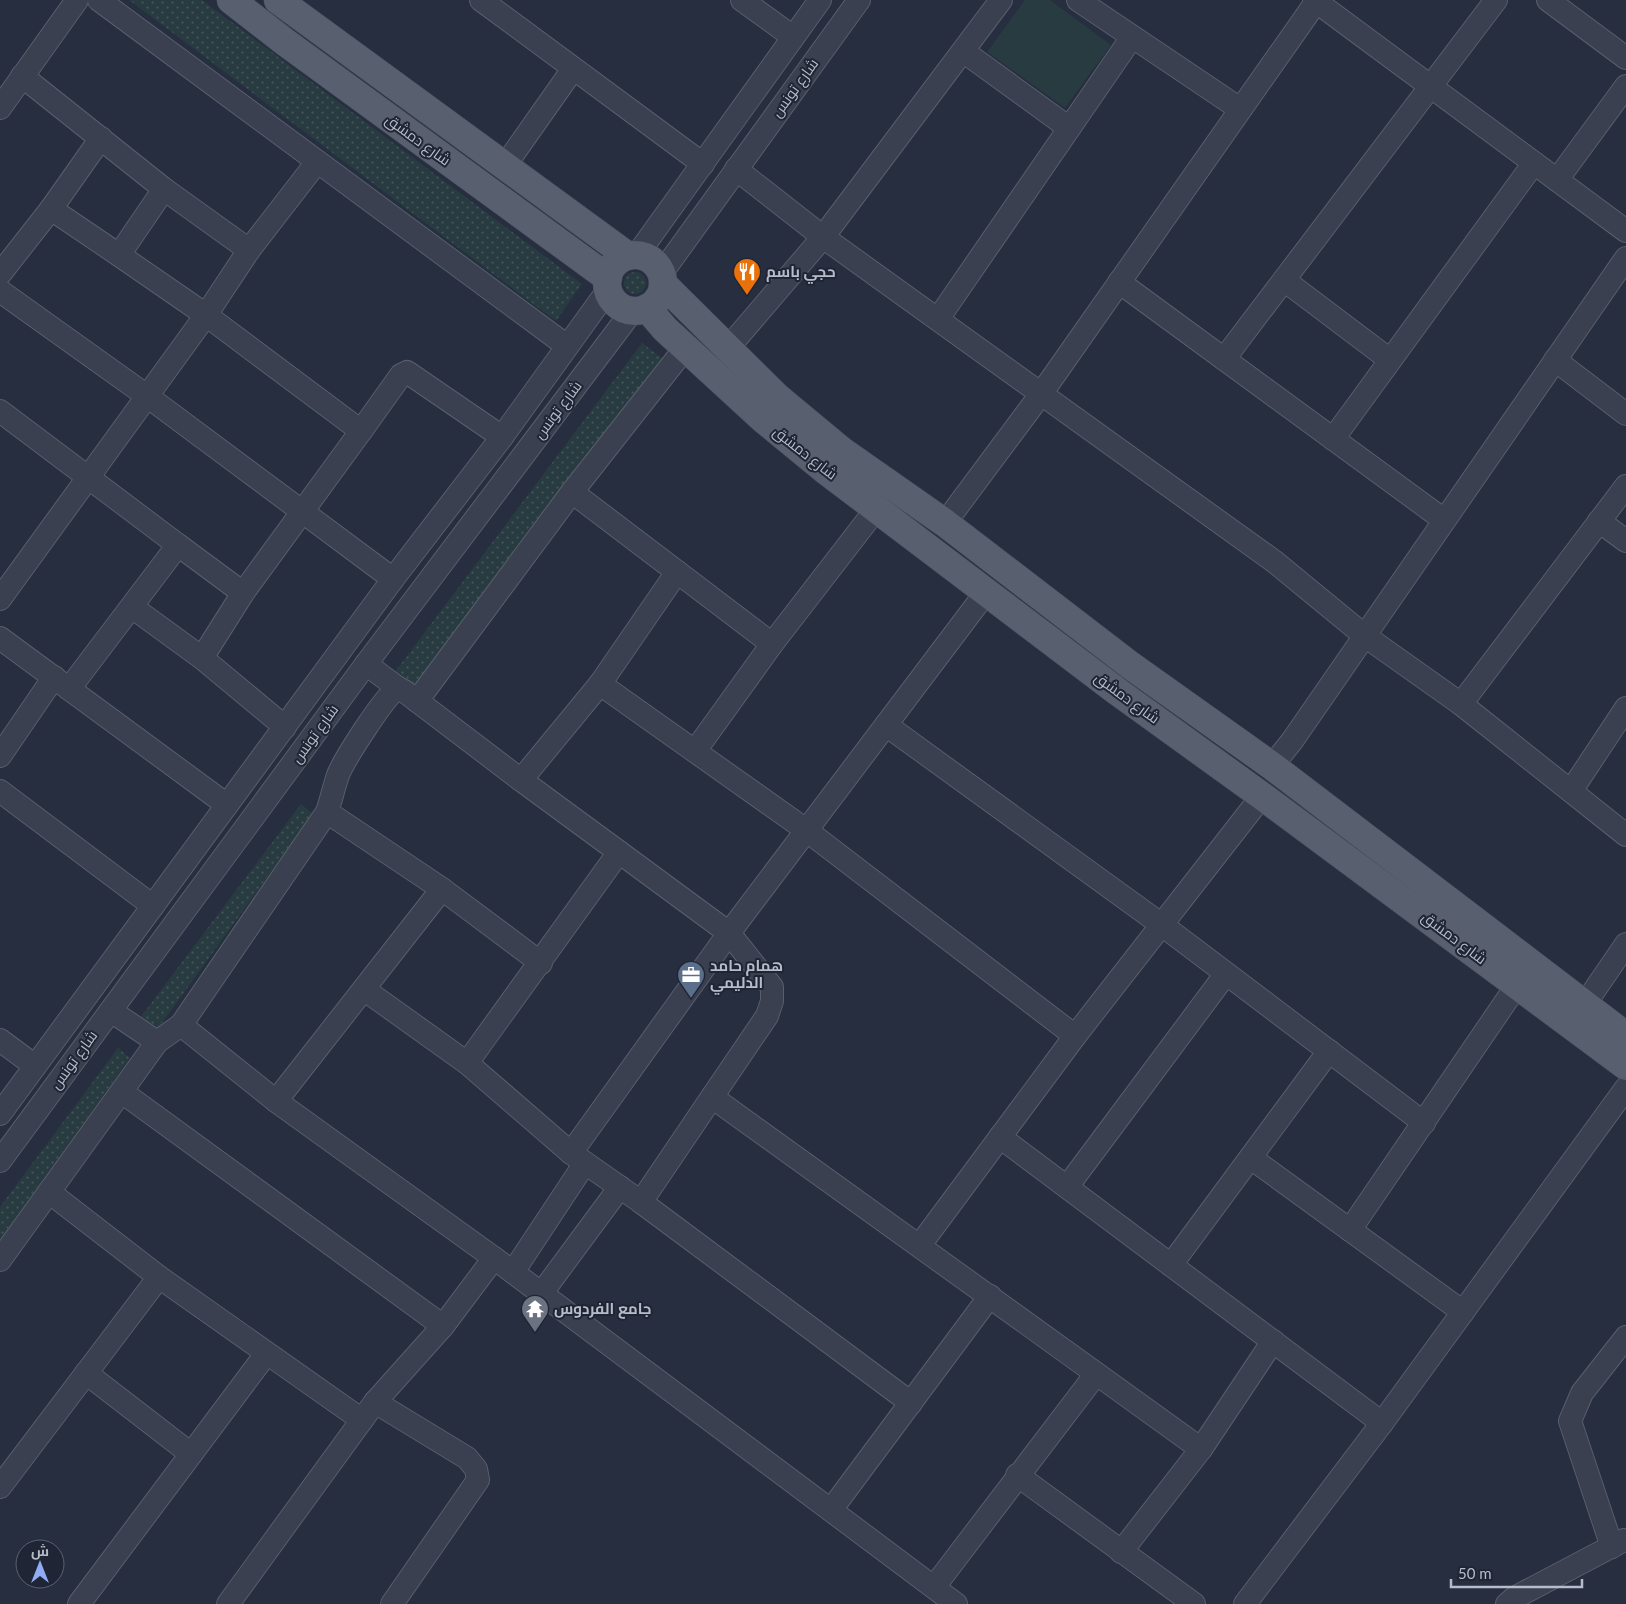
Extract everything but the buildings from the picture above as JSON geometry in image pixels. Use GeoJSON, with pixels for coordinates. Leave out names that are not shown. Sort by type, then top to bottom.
{"type":"FeatureCollection","features":[{"type":"Feature","properties":{"kind":"main road","name":"شارع دمشق"},"geometry":{"type":"LineString","coordinates":[[231,0],[608,284]]}},
{"type":"Feature","properties":{"kind":"main road","name":"شارع دمشق"},"geometry":{"type":"LineString","coordinates":[[278,0],[504,167],[632,255]]}},
{"type":"Feature","properties":{"kind":"main road"},"geometry":{"type":"LineString","coordinates":[[285,42],[302,19]]}},
{"type":"Feature","properties":{"kind":"main road"},"geometry":{"type":"LineString","coordinates":[[632,255],[652,261],[662,279],[658,298],[640,309],[617,304],[608,284],[614,264],[632,255]]}},
{"type":"Feature","properties":{"kind":"main road","name":"شارع دمشق"},"geometry":{"type":"LineString","coordinates":[[662,279],[777,397],[815,430],[945,523],[1130,665],[1272,766],[1626,1036]]}},
{"type":"Feature","properties":{"kind":"main road","name":"شارع دمشق"},"geometry":{"type":"LineString","coordinates":[[640,309],[686,347],[787,440],[1118,692],[1262,796],[1626,1066]]}},
{"type":"Feature","properties":{"kind":"street"},"geometry":{"type":"LineString","coordinates":[[3,99],[77,0]]}},
{"type":"Feature","properties":{"kind":"street"},"geometry":{"type":"LineString","coordinates":[[99,0],[567,346]]}},
{"type":"Feature","properties":{"kind":"street"},"geometry":{"type":"LineString","coordinates":[[481,0],[703,164]]}},
{"type":"Feature","properties":{"kind":"street"},"geometry":{"type":"LineString","coordinates":[[742,0],[793,38]]}},
{"type":"Feature","properties":{"kind":"street","name":"شارع تونس"},"geometry":{"type":"LineString","coordinates":[[632,255],[703,164],[820,0]]}},
{"type":"Feature","properties":{"kind":"street","name":"شارع تونس"},"geometry":{"type":"LineString","coordinates":[[662,279],[736,169],[859,0]]}},
{"type":"Feature","properties":{"kind":"street"},"geometry":{"type":"LineString","coordinates":[[728,348],[823,237],[1001,0]]}},
{"type":"Feature","properties":{"kind":"street"},"geometry":{"type":"LineString","coordinates":[[1078,0],[1240,109]]}},
{"type":"Feature","properties":{"kind":"street"},"geometry":{"type":"LineString","coordinates":[[1224,359],[1496,0]]}},
{"type":"Feature","properties":{"kind":"street"},"geometry":{"type":"LineString","coordinates":[[1548,0],[1626,58]]}},
{"type":"Feature","properties":{"kind":"street"},"geometry":{"type":"LineString","coordinates":[[945,523],[1041,394],[1240,109],[1325,4],[1431,87],[1626,231]]}},
{"type":"Feature","properties":{"kind":"street"},"geometry":{"type":"LineString","coordinates":[[938,319],[1132,37]]}},
{"type":"Feature","properties":{"kind":"street"},"geometry":{"type":"LineString","coordinates":[[963,51],[1069,128]]}},
{"type":"Feature","properties":{"kind":"street"},"geometry":{"type":"LineString","coordinates":[[504,167],[573,69]]}},
{"type":"Feature","properties":{"kind":"street"},"geometry":{"type":"LineString","coordinates":[[22,76],[164,189],[249,250]]}},
{"type":"Feature","properties":{"kind":"street"},"geometry":{"type":"LineString","coordinates":[[1557,180],[1626,86]]}},
{"type":"Feature","properties":{"kind":"street"},"geometry":{"type":"LineString","coordinates":[[0,274],[51,209],[101,138]]}},
{"type":"Feature","properties":{"kind":"street"},"geometry":{"type":"LineString","coordinates":[[0,599],[206,314],[249,250],[317,162]]}},
{"type":"Feature","properties":{"kind":"street"},"geometry":{"type":"LineString","coordinates":[[1333,439],[1534,163]]}},
{"type":"Feature","properties":{"kind":"street"},"geometry":{"type":"LineString","coordinates":[[736,169],[823,237],[1275,562],[1365,636],[1461,704],[1626,834]]}},
{"type":"Feature","properties":{"kind":"street"},"geometry":{"type":"LineString","coordinates":[[119,255],[164,189]]}},
{"type":"Feature","properties":{"kind":"street"},"geometry":{"type":"LineString","coordinates":[[51,209],[206,314],[361,431]]}},
{"type":"Feature","properties":{"kind":"street"},"geometry":{"type":"LineString","coordinates":[[1272,766],[1365,636],[1626,258]]}},
{"type":"Feature","properties":{"kind":"street"},"geometry":{"type":"LineString","coordinates":[[1284,280],[1390,360]]}},
{"type":"Feature","properties":{"kind":"street"},"geometry":{"type":"LineString","coordinates":[[1119,282],[1444,520]]}},
{"type":"Feature","properties":{"kind":"street","name":"شارع تونس"},"geometry":{"type":"LineString","coordinates":[[0,1114],[393,579],[502,437],[567,346],[608,284]]}},
{"type":"Feature","properties":{"kind":"street"},"geometry":{"type":"LineString","coordinates":[[0,291],[147,396],[393,579]]}},
{"type":"Feature","properties":{"kind":"street","name":"شارع تونس"},"geometry":{"type":"LineString","coordinates":[[4,1148],[110,1011],[366,664],[640,309]]}},
{"type":"Feature","properties":{"kind":"street"},"geometry":{"type":"LineString","coordinates":[[417,700],[572,492],[686,347]]}},
{"type":"Feature","properties":{"kind":"street"},"geometry":{"type":"LineString","coordinates":[[1555,360],[1626,414]]}},
{"type":"Feature","properties":{"kind":"street"},"geometry":{"type":"LineString","coordinates":[[202,658],[243,593],[401,375],[407,372],[502,437]]}},
{"type":"Feature","properties":{"kind":"street"},"geometry":{"type":"LineString","coordinates":[[0,411],[243,593]]}},
{"type":"Feature","properties":{"kind":"street"},"geometry":{"type":"LineString","coordinates":[[1461,704],[1626,486]]}},
{"type":"Feature","properties":{"kind":"street"},"geometry":{"type":"LineString","coordinates":[[572,492],[772,644]]}},
{"type":"Feature","properties":{"kind":"street"},"geometry":{"type":"LineString","coordinates":[[694,751],[772,644],[877,508]]}},
{"type":"Feature","properties":{"kind":"street"},"geometry":{"type":"LineString","coordinates":[[1600,521],[1626,541]]}},
{"type":"Feature","properties":{"kind":"street"},"geometry":{"type":"LineString","coordinates":[[0,756],[61,683],[132,607],[178,545]]}},
{"type":"Feature","properties":{"kind":"street"},"geometry":{"type":"LineString","coordinates":[[521,780],[600,684],[677,572]]}},
{"type":"Feature","properties":{"kind":"street"},"geometry":{"type":"LineString","coordinates":[[513,1272],[578,1158],[729,933],[987,591]]}},
{"type":"Feature","properties":{"kind":"street"},"geometry":{"type":"LineString","coordinates":[[132,607],[202,658],[285,726]]}},
{"type":"Feature","properties":{"kind":"street"},"geometry":{"type":"LineString","coordinates":[[0,638],[228,805]]}},
{"type":"Feature","properties":{"kind":"street"},"geometry":{"type":"LineString","coordinates":[[366,664],[729,933],[772,987],[772,1001],[766,1016],[641,1202]]}},
{"type":"Feature","properties":{"kind":"street"},"geometry":{"type":"LineString","coordinates":[[600,684],[806,830],[1075,1036]]}},
{"type":"Feature","properties":{"kind":"street"},"geometry":{"type":"LineString","coordinates":[[0,1260],[157,1042],[181,1026],[327,812],[339,773],[380,705],[398,688]]}},
{"type":"Feature","properties":{"kind":"street"},"geometry":{"type":"LineString","coordinates":[[1570,791],[1626,708]]}},
{"type":"Feature","properties":{"kind":"street"},"geometry":{"type":"LineString","coordinates":[[886,724],[1162,925],[1225,975],[1424,1123]]}},
{"type":"Feature","properties":{"kind":"street"},"geometry":{"type":"LineString","coordinates":[[0,791],[153,906]]}},
{"type":"Feature","properties":{"kind":"street"},"geometry":{"type":"LineString","coordinates":[[920,1245],[1075,1036],[1262,796]]}},
{"type":"Feature","properties":{"kind":"street"},"geometry":{"type":"LineString","coordinates":[[327,812],[442,889],[541,963]]}},
{"type":"Feature","properties":{"kind":"street"},"geometry":{"type":"LineString","coordinates":[[467,1064],[619,852]]}},
{"type":"Feature","properties":{"kind":"street"},"geometry":{"type":"LineString","coordinates":[[276,1101],[365,990],[442,889]]}},
{"type":"Feature","properties":{"kind":"street"},"geometry":{"type":"LineString","coordinates":[[1584,1004],[1626,944]]}},
{"type":"Feature","properties":{"kind":"street"},"geometry":{"type":"LineString","coordinates":[[1068,1187],[1225,975]]}},
{"type":"Feature","properties":{"kind":"street"},"geometry":{"type":"LineString","coordinates":[[1350,1230],[1517,985]]}},
{"type":"Feature","properties":{"kind":"street"},"geometry":{"type":"LineString","coordinates":[[365,990],[467,1064],[578,1158],[641,1202],[911,1403]]}},
{"type":"Feature","properties":{"kind":"street"},"geometry":{"type":"LineString","coordinates":[[110,1011],[157,1042]]}},
{"type":"Feature","properties":{"kind":"street"},"geometry":{"type":"LineString","coordinates":[[181,1026],[276,1101],[513,1272],[956,1604]]}},
{"type":"Feature","properties":{"kind":"street"},"geometry":{"type":"LineString","coordinates":[[0,1040],[35,1066]]}},
{"type":"Feature","properties":{"kind":"street"},"geometry":{"type":"LineString","coordinates":[[1171,1265],[1329,1052]]}},
{"type":"Feature","properties":{"kind":"street"},"geometry":{"type":"LineString","coordinates":[[1245,1604],[1382,1424],[1626,1088]]}},
{"type":"Feature","properties":{"kind":"street"},"geometry":{"type":"LineString","coordinates":[[122,1092],[443,1326]]}},
{"type":"Feature","properties":{"kind":"street"},"geometry":{"type":"LineString","coordinates":[[712,1097],[1201,1449]]}},
{"type":"Feature","properties":{"kind":"street"},"geometry":{"type":"LineString","coordinates":[[1000,1137],[1382,1424]]}},
{"type":"Feature","properties":{"kind":"street"},"geometry":{"type":"LineString","coordinates":[[1250,1158],[1463,1312]]}},
{"type":"Feature","properties":{"kind":"street"},"geometry":{"type":"LineString","coordinates":[[541,1294],[620,1187]]}},
{"type":"Feature","properties":{"kind":"street"},"geometry":{"type":"LineString","coordinates":[[49,1192],[159,1277],[266,1354],[369,1411],[467,1458],[476,1469],[478,1480],[392,1604]]}},
{"type":"Feature","properties":{"kind":"street"},"geometry":{"type":"LineString","coordinates":[[228,1604],[369,1411],[443,1326],[494,1258]]}},
{"type":"Feature","properties":{"kind":"street"},"geometry":{"type":"LineString","coordinates":[[0,1487],[159,1277]]}},
{"type":"Feature","properties":{"kind":"street"},"geometry":{"type":"LineString","coordinates":[[831,1510],[990,1296]]}},
{"type":"Feature","properties":{"kind":"street"},"geometry":{"type":"LineString","coordinates":[[1507,1604],[1514,1598],[1619,1543],[1570,1421],[1582,1393],[1626,1337]]}},
{"type":"Feature","properties":{"kind":"street"},"geometry":{"type":"LineString","coordinates":[[1121,1552],[1201,1449],[1273,1341]]}},
{"type":"Feature","properties":{"kind":"street"},"geometry":{"type":"LineString","coordinates":[[79,1604],[266,1354]]}},
{"type":"Feature","properties":{"kind":"street"},"geometry":{"type":"LineString","coordinates":[[86,1373],[191,1454]]}},
{"type":"Feature","properties":{"kind":"street"},"geometry":{"type":"LineString","coordinates":[[934,1587],[1096,1374]]}},
{"type":"Feature","properties":{"kind":"street"},"geometry":{"type":"LineString","coordinates":[[1018,1475],[1194,1604]]}},
{"type":"Feature","properties":{"kind":"green space"},"geometry":{"type":"Polygon","coordinates":[[[129,0],[202,0],[582,284],[556,321],[129,0]]]}},
{"type":"Feature","properties":{"kind":"green space"},"geometry":{"type":"Polygon","coordinates":[[[1025,0],[1050,0],[1111,45],[1065,108],[987,52],[1025,0]]]}},
{"type":"Feature","properties":{"kind":"green space"},"geometry":{"type":"Polygon","coordinates":[[[635,272],[645,279],[646,283],[639,293],[635,294],[625,287],[624,283],[631,273],[635,272]]]}},
{"type":"Feature","properties":{"kind":"green space"},"geometry":{"type":"Polygon","coordinates":[[[642,343],[663,359],[416,688],[395,672],[642,343]]]}},
{"type":"Feature","properties":{"kind":"green space"},"geometry":{"type":"Polygon","coordinates":[[[301,804],[313,814],[159,1027],[140,1018],[301,804]]]}},
{"type":"Feature","properties":{"kind":"green space"},"geometry":{"type":"Polygon","coordinates":[[[118,1048],[130,1058],[0,1239],[0,1207],[118,1048]]]}},
{"type":"Feature","properties":{"kind":"place","name":"حجي باسم"},"geometry":{"type":"Point","coordinates":[747,296]}},
{"type":"Feature","properties":{"kind":"place","name":"همام حامد الدليمي"},"geometry":{"type":"Point","coordinates":[691,999]}},
{"type":"Feature","properties":{"kind":"place","name":"جامع الفردوس"},"geometry":{"type":"Point","coordinates":[535,1333]}}]}
